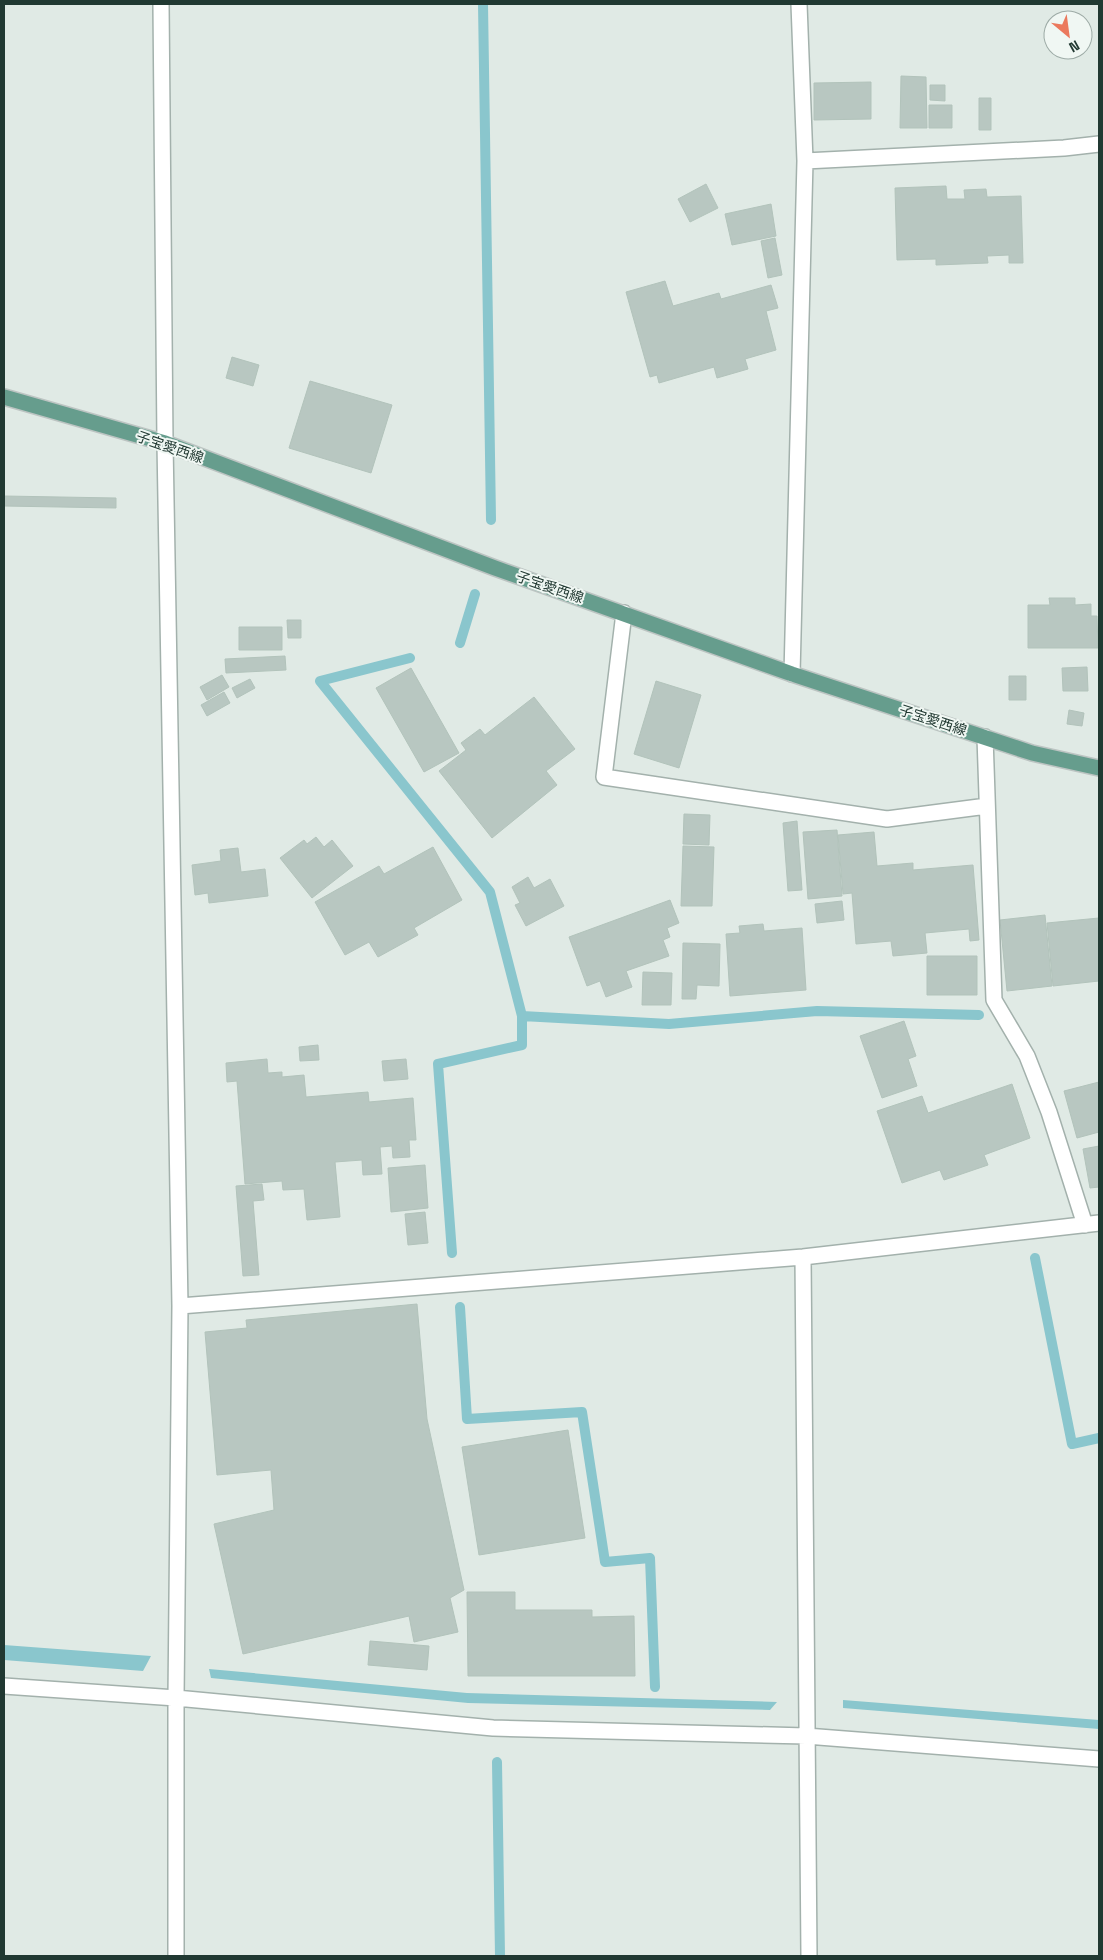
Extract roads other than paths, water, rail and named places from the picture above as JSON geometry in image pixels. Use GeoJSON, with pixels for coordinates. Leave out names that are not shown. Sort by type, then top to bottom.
{"type":"FeatureCollection","features":[{"type":"Feature","properties":{"kind":"main road","name":"子宝愛西線"},"geometry":{"type":"LineString","coordinates":[[4,397],[165,444],[495,568],[792,674],[1032,753],[1099,768]]}},
{"type":"Feature","properties":{"kind":"street"},"geometry":{"type":"LineString","coordinates":[[161,4],[165,444],[180,1306],[176,1698],[176,1956]]}},
{"type":"Feature","properties":{"kind":"street"},"geometry":{"type":"LineString","coordinates":[[792,674],[806,161],[799,4]]}},
{"type":"Feature","properties":{"kind":"street"},"geometry":{"type":"LineString","coordinates":[[806,161],[1064,148],[1099,144]]}},
{"type":"Feature","properties":{"kind":"street"},"geometry":{"type":"LineString","coordinates":[[624,613],[604,777],[888,819],[987,806]]}},
{"type":"Feature","properties":{"kind":"street"},"geometry":{"type":"LineString","coordinates":[[180,1306],[802,1257],[1092,1224],[1027,1056],[994,1000],[985,737]]}},
{"type":"Feature","properties":{"kind":"street"},"geometry":{"type":"LineString","coordinates":[[802,1257],[809,1956]]}},
{"type":"Feature","properties":{"kind":"street"},"geometry":{"type":"LineString","coordinates":[[4,1686],[176,1698],[494,1728],[806,1736],[1099,1759]]}},
{"type":"Feature","properties":{"kind":"water"},"geometry":{"type":"Polygon","coordinates":[[[4,1645],[151,1656],[143,1671],[4,1660],[4,1645]]]}},
{"type":"Feature","properties":{"kind":"water"},"geometry":{"type":"Polygon","coordinates":[[[209,1669],[467,1693],[777,1702],[770,1710],[468,1703],[211,1678],[209,1669]]]}},
{"type":"Feature","properties":{"kind":"water"},"geometry":{"type":"Polygon","coordinates":[[[843,1700],[1099,1720],[1099,1729],[843,1708],[843,1700]]]}},
{"type":"Feature","properties":{"kind":"waterway"},"geometry":{"type":"LineString","coordinates":[[483,4],[491,520]]}},
{"type":"Feature","properties":{"kind":"waterway"},"geometry":{"type":"LineString","coordinates":[[460,643],[475,594]]}},
{"type":"Feature","properties":{"kind":"waterway"},"geometry":{"type":"LineString","coordinates":[[410,658],[320,681],[490,892],[522,1016],[522,1045],[438,1064],[452,1253]]}},
{"type":"Feature","properties":{"kind":"waterway"},"geometry":{"type":"LineString","coordinates":[[522,1016],[669,1024],[817,1011],[979,1015]]}},
{"type":"Feature","properties":{"kind":"waterway"},"geometry":{"type":"LineString","coordinates":[[1035,1258],[1072,1444],[1099,1438]]}},
{"type":"Feature","properties":{"kind":"waterway"},"geometry":{"type":"LineString","coordinates":[[460,1307],[467,1419],[582,1412],[605,1562],[650,1558],[655,1687]]}},
{"type":"Feature","properties":{"kind":"waterway"},"geometry":{"type":"LineString","coordinates":[[497,1762],[500,1956]]}}]}
